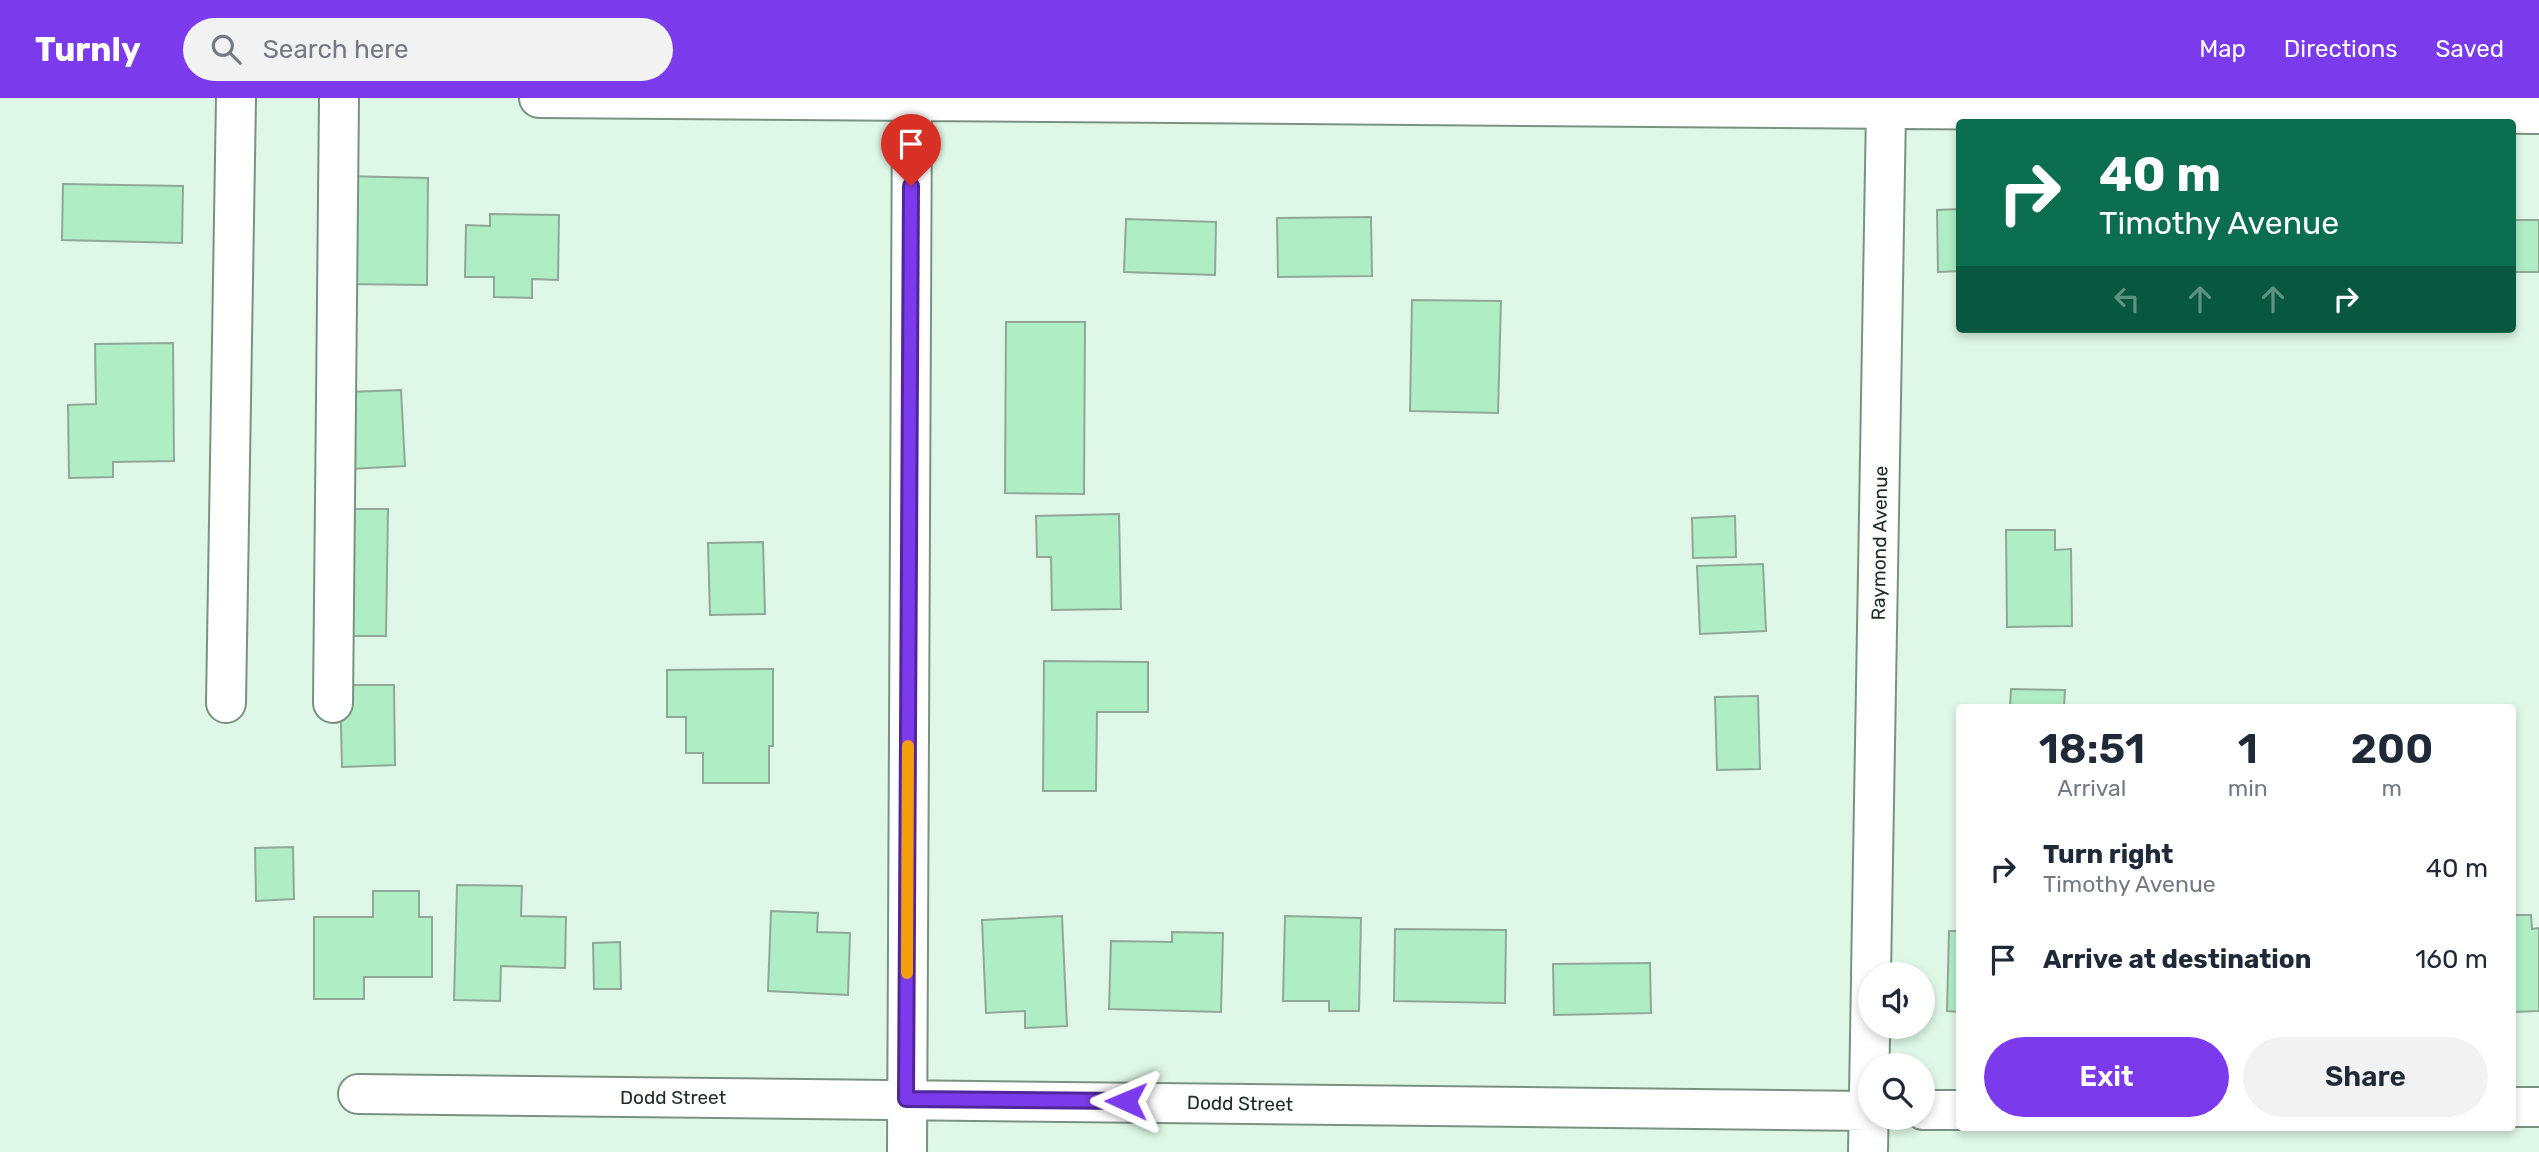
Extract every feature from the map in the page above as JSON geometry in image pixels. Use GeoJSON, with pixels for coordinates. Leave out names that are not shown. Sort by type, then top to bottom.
{"type":"FeatureCollection","features":[{"type":"Feature","properties":{"kind":"street"},"geometry":{"type":"LineString","coordinates":[[226,704],[236,98]]}},
{"type":"Feature","properties":{"kind":"street"},"geometry":{"type":"LineString","coordinates":[[333,703],[339,98]]}},
{"type":"Feature","properties":{"kind":"street"},"geometry":{"type":"LineString","coordinates":[[539,98],[1886,111],[2539,114]]}},
{"type":"Feature","properties":{"kind":"street"},"geometry":{"type":"LineString","coordinates":[[907,1152],[912,103]]}},
{"type":"Feature","properties":{"kind":"street","name":"Raymond Avenue"},"geometry":{"type":"LineString","coordinates":[[1871,962],[1886,111]]}},
{"type":"Feature","properties":{"kind":"street","name":"Dodd Street"},"geometry":{"type":"LineString","coordinates":[[358,1094],[1858,1111]]}},
{"type":"Feature","properties":{"kind":"street"},"geometry":{"type":"LineString","coordinates":[[2516,1107],[2539,1107]]}},
{"type":"Feature","properties":{"kind":"street"},"geometry":{"type":"LineString","coordinates":[[1935,1110],[1956,1110]]}},
{"type":"Feature","properties":{"kind":"street","name":"Raymond Avenue"},"geometry":{"type":"LineString","coordinates":[[1868,1152],[1869,1130]]}},
{"type":"Feature","properties":{"kind":"building"},"geometry":{"type":"Polygon","coordinates":[[[343,176],[428,178],[427,285],[342,284],[343,176]]]}},
{"type":"Feature","properties":{"kind":"building"},"geometry":{"type":"Polygon","coordinates":[[[63,184],[183,186],[182,243],[62,240],[63,184]]]}},
{"type":"Feature","properties":{"kind":"building"},"geometry":{"type":"Polygon","coordinates":[[[1956,209],[1956,271],[1938,272],[1937,210],[1956,209]]]}},
{"type":"Feature","properties":{"kind":"building"},"geometry":{"type":"Polygon","coordinates":[[[490,214],[559,215],[558,280],[532,279],[532,298],[494,297],[494,277],[465,277],[466,225],[490,226],[490,214]]]}},
{"type":"Feature","properties":{"kind":"building"},"geometry":{"type":"Polygon","coordinates":[[[1371,217],[1372,276],[1278,277],[1277,218],[1371,217]]]}},
{"type":"Feature","properties":{"kind":"building"},"geometry":{"type":"Polygon","coordinates":[[[1126,219],[1216,222],[1215,275],[1124,272],[1126,219]]]}},
{"type":"Feature","properties":{"kind":"building"},"geometry":{"type":"Polygon","coordinates":[[[2516,220],[2539,220],[2539,272],[2516,272],[2516,220]]]}},
{"type":"Feature","properties":{"kind":"building"},"geometry":{"type":"Polygon","coordinates":[[[1412,300],[1501,301],[1498,413],[1410,411],[1412,300]]]}},
{"type":"Feature","properties":{"kind":"building"},"geometry":{"type":"Polygon","coordinates":[[[1006,322],[1085,322],[1084,494],[1005,493],[1006,322]]]}},
{"type":"Feature","properties":{"kind":"building"},"geometry":{"type":"Polygon","coordinates":[[[173,343],[174,461],[113,462],[113,477],[69,478],[68,405],[96,404],[95,344],[173,343]]]}},
{"type":"Feature","properties":{"kind":"building"},"geometry":{"type":"Polygon","coordinates":[[[401,390],[405,466],[351,469],[348,392],[401,390]]]}},
{"type":"Feature","properties":{"kind":"building"},"geometry":{"type":"Polygon","coordinates":[[[337,509],[388,509],[386,636],[335,636],[337,509]]]}},
{"type":"Feature","properties":{"kind":"building"},"geometry":{"type":"Polygon","coordinates":[[[1119,514],[1121,609],[1052,610],[1051,557],[1037,557],[1036,516],[1119,514]]]}},
{"type":"Feature","properties":{"kind":"building"},"geometry":{"type":"Polygon","coordinates":[[[1735,516],[1736,557],[1693,558],[1692,518],[1735,516]]]}},
{"type":"Feature","properties":{"kind":"building"},"geometry":{"type":"Polygon","coordinates":[[[2006,530],[2055,530],[2055,550],[2071,549],[2072,626],[2007,627],[2006,530]]]}},
{"type":"Feature","properties":{"kind":"building"},"geometry":{"type":"Polygon","coordinates":[[[763,542],[765,614],[710,615],[708,543],[763,542]]]}},
{"type":"Feature","properties":{"kind":"building"},"geometry":{"type":"Polygon","coordinates":[[[1763,564],[1766,631],[1700,634],[1697,566],[1763,564]]]}},
{"type":"Feature","properties":{"kind":"building"},"geometry":{"type":"Polygon","coordinates":[[[1044,661],[1148,662],[1148,712],[1097,712],[1096,791],[1043,791],[1044,661]]]}},
{"type":"Feature","properties":{"kind":"building"},"geometry":{"type":"Polygon","coordinates":[[[773,669],[773,746],[769,746],[769,783],[703,783],[703,753],[686,753],[686,717],[667,717],[667,670],[773,669]]]}},
{"type":"Feature","properties":{"kind":"building"},"geometry":{"type":"Polygon","coordinates":[[[340,685],[394,685],[395,765],[342,767],[340,685]]]}},
{"type":"Feature","properties":{"kind":"building"},"geometry":{"type":"Polygon","coordinates":[[[2011,689],[2065,690],[2064,704],[2010,704],[2011,689]]]}},
{"type":"Feature","properties":{"kind":"building"},"geometry":{"type":"Polygon","coordinates":[[[1758,696],[1760,769],[1717,770],[1715,697],[1758,696]]]}},
{"type":"Feature","properties":{"kind":"building"},"geometry":{"type":"Polygon","coordinates":[[[293,847],[294,899],[256,901],[255,848],[293,847]]]}},
{"type":"Feature","properties":{"kind":"building"},"geometry":{"type":"Polygon","coordinates":[[[457,885],[522,886],[521,916],[566,917],[565,968],[501,966],[500,1001],[454,1000],[457,885]]]}},
{"type":"Feature","properties":{"kind":"building"},"geometry":{"type":"Polygon","coordinates":[[[373,891],[419,891],[419,917],[432,917],[432,977],[364,977],[364,999],[314,999],[314,917],[373,917],[373,891]]]}},
{"type":"Feature","properties":{"kind":"building"},"geometry":{"type":"Polygon","coordinates":[[[771,911],[818,913],[817,932],[850,933],[848,995],[768,991],[771,911]]]}},
{"type":"Feature","properties":{"kind":"building"},"geometry":{"type":"Polygon","coordinates":[[[2516,915],[2531,915],[2532,929],[2539,928],[2539,1011],[2516,1012],[2516,915]]]}},
{"type":"Feature","properties":{"kind":"building"},"geometry":{"type":"Polygon","coordinates":[[[1062,916],[1067,1026],[1025,1028],[1025,1011],[986,1013],[982,920],[1062,916]]]}},
{"type":"Feature","properties":{"kind":"building"},"geometry":{"type":"Polygon","coordinates":[[[1285,916],[1361,918],[1359,1011],[1329,1011],[1329,1001],[1283,1001],[1285,916]]]}},
{"type":"Feature","properties":{"kind":"building"},"geometry":{"type":"Polygon","coordinates":[[[1395,929],[1506,930],[1505,1003],[1394,1001],[1395,929]]]}},
{"type":"Feature","properties":{"kind":"building"},"geometry":{"type":"Polygon","coordinates":[[[1949,931],[1956,931],[1956,1012],[1947,1011],[1949,931]]]}},
{"type":"Feature","properties":{"kind":"building"},"geometry":{"type":"Polygon","coordinates":[[[1172,932],[1223,933],[1221,1012],[1109,1009],[1111,941],[1172,942],[1172,932]]]}},
{"type":"Feature","properties":{"kind":"building"},"geometry":{"type":"Polygon","coordinates":[[[620,942],[621,989],[594,989],[593,943],[620,942]]]}},
{"type":"Feature","properties":{"kind":"building"},"geometry":{"type":"Polygon","coordinates":[[[1650,963],[1651,1013],[1554,1015],[1553,964],[1650,963]]]}},
{"type":"Feature","properties":{"kind":"slow traffic"},"geometry":{"type":"LineString","coordinates":[[907,973],[908,746]]}},
{"type":"Feature","properties":{"kind":"route"},"geometry":{"type":"LineString","coordinates":[[911,186],[906,1099],[1126,1101]]}}]}
